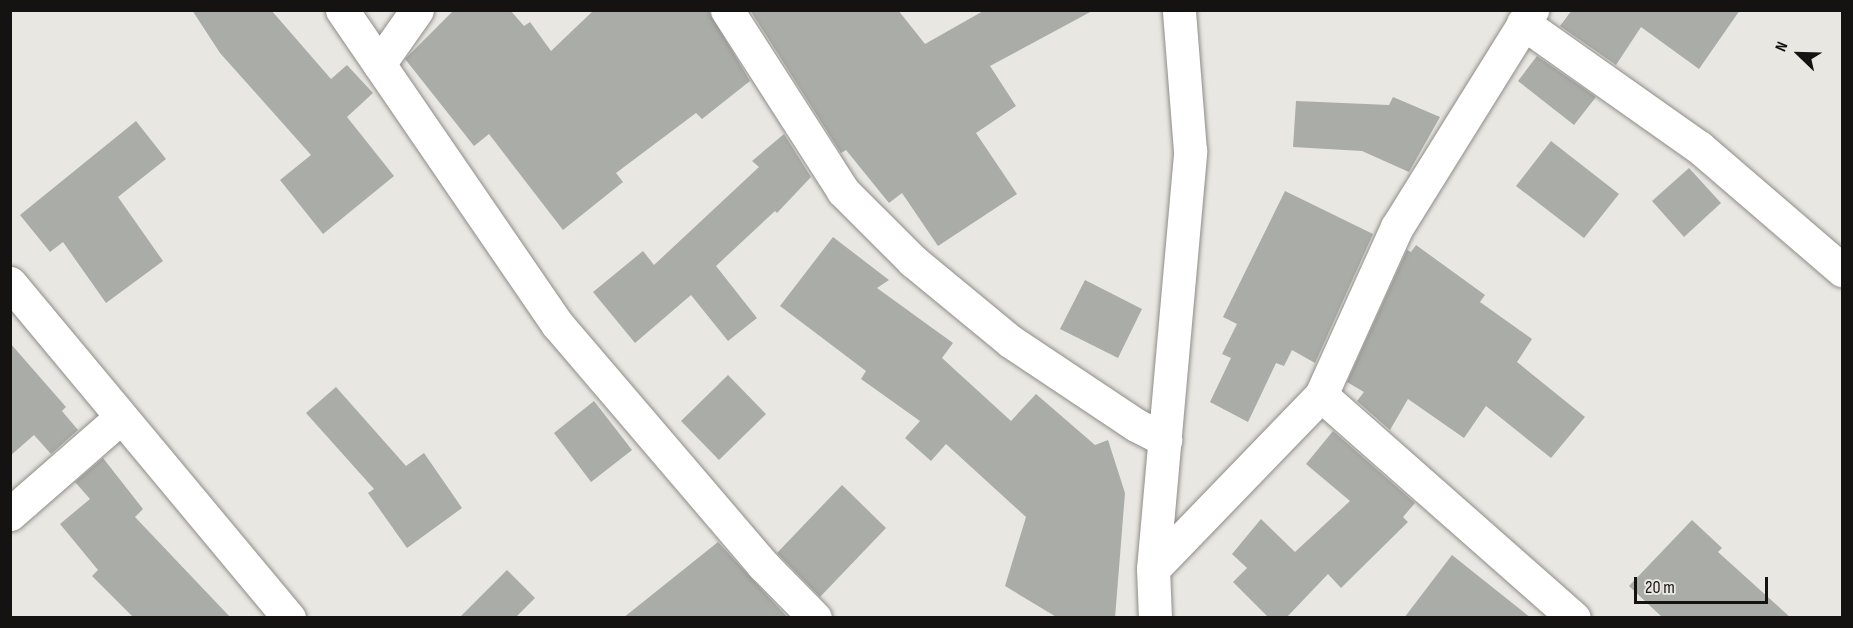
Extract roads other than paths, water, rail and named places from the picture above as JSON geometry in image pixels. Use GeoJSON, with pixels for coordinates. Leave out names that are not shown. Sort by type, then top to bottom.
{"type":"FeatureCollection","features":[{"type":"Feature","properties":{"kind":"street"},"geometry":{"type":"LineString","coordinates":[[342,10],[558,325],[763,565],[815,618]]}},
{"type":"Feature","properties":{"kind":"street"},"geometry":{"type":"LineString","coordinates":[[379,64],[417,10]]}},
{"type":"Feature","properties":{"kind":"street"},"geometry":{"type":"LineString","coordinates":[[727,10],[843,191],[913,261],[1010,341],[1136,425],[1165,440]]}},
{"type":"Feature","properties":{"kind":"street"},"geometry":{"type":"LineString","coordinates":[[1155,618],[1154,569],[1190,151],[1179,10]]}},
{"type":"Feature","properties":{"kind":"street"},"geometry":{"type":"LineString","coordinates":[[1154,569],[1321,395],[1397,227],[1528,17],[1699,147],[1842,270]]}},
{"type":"Feature","properties":{"kind":"street"},"geometry":{"type":"LineString","coordinates":[[10,283],[120,418],[289,618]]}},
{"type":"Feature","properties":{"kind":"street"},"geometry":{"type":"LineString","coordinates":[[1321,395],[1574,618]]}},
{"type":"Feature","properties":{"kind":"street"},"geometry":{"type":"LineString","coordinates":[[10,514],[120,418]]}}]}
